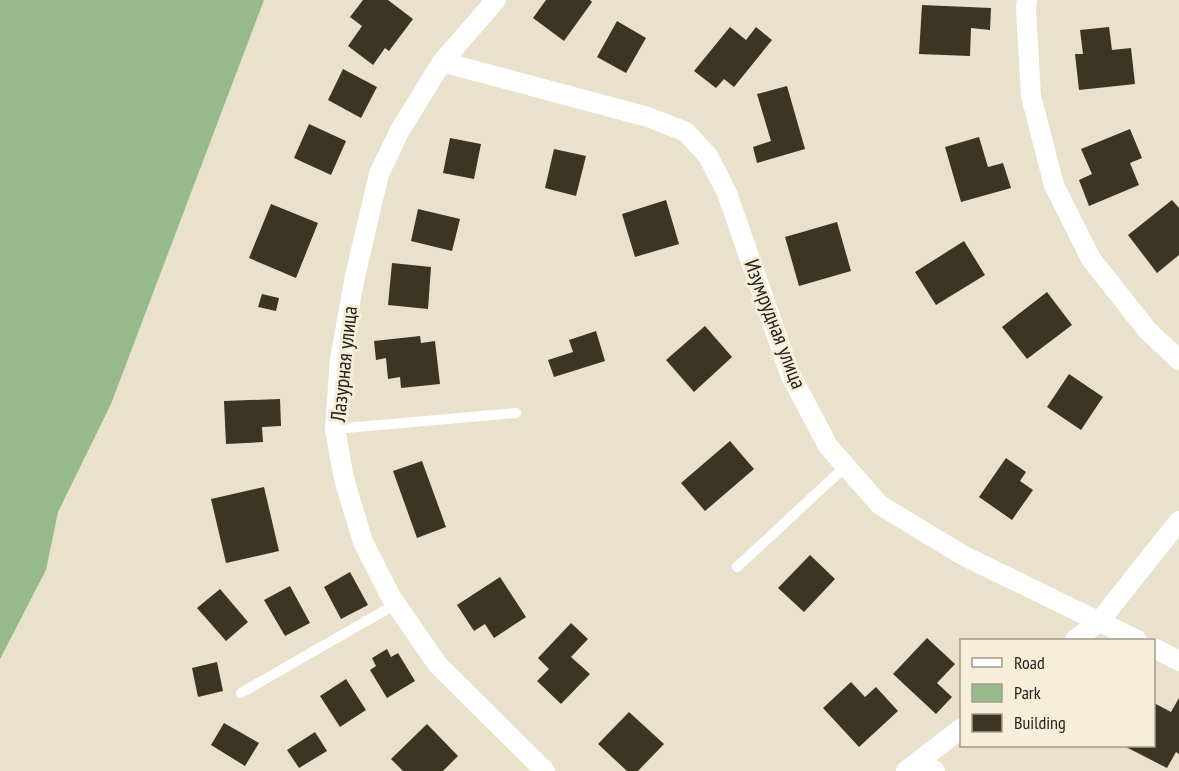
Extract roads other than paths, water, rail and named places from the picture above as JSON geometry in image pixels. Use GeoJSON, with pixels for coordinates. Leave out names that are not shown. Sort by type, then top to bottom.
{"type":"FeatureCollection","features":[{"type":"Feature","properties":{"kind":"street","name":"Лазурная улица"},"geometry":{"type":"LineString","coordinates":[[496,0],[442,62],[399,132],[379,174],[355,276],[340,359],[335,429],[344,479],[363,542],[396,604],[438,665],[545,771]]}},
{"type":"Feature","properties":{"kind":"street"},"geometry":{"type":"LineString","coordinates":[[1027,0],[1030,96],[1054,185],[1090,259],[1148,331],[1179,360]]}},
{"type":"Feature","properties":{"kind":"street","name":"Изумрудная улица"},"geometry":{"type":"LineString","coordinates":[[442,62],[648,117],[686,132],[708,156],[727,193],[790,374],[828,446],[880,505],[964,556],[1135,639]]}},
{"type":"Feature","properties":{"kind":"street"},"geometry":{"type":"LineString","coordinates":[[1076,639],[1099,622],[1179,521]]}},
{"type":"Feature","properties":{"kind":"street"},"geometry":{"type":"LineString","coordinates":[[1155,649],[1179,661]]}},
{"type":"Feature","properties":{"kind":"street"},"geometry":{"type":"LineString","coordinates":[[920,768],[960,730]]}},
{"type":"Feature","properties":{"kind":"lane"},"geometry":{"type":"LineString","coordinates":[[335,429],[516,412]]}},
{"type":"Feature","properties":{"kind":"lane"},"geometry":{"type":"LineString","coordinates":[[737,567],[846,466]]}},
{"type":"Feature","properties":{"kind":"lane"},"geometry":{"type":"LineString","coordinates":[[241,693],[396,604]]}}]}
